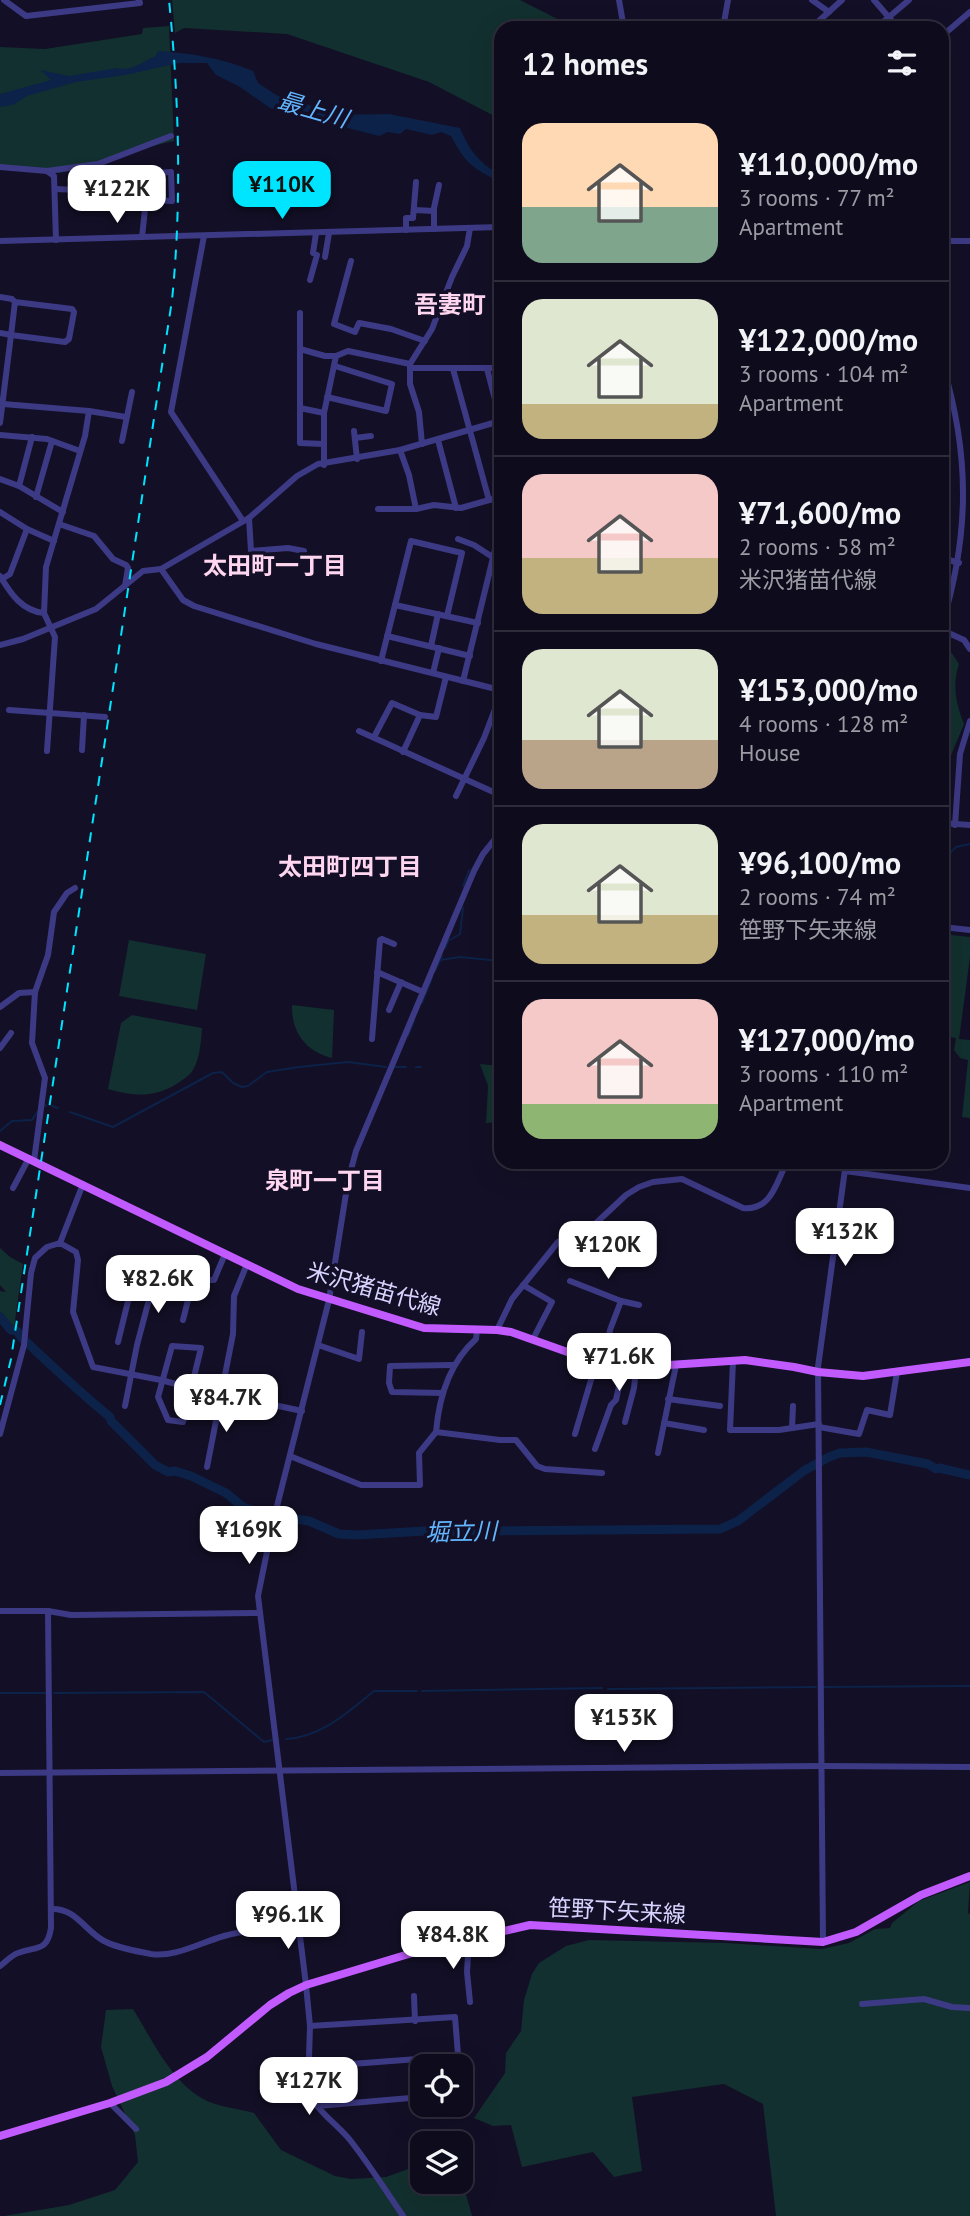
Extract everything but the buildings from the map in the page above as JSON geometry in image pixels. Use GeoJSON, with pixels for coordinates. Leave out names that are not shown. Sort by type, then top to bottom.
{"type":"FeatureCollection","features":[{"type":"Feature","properties":{"kind":"main road","name":"米沢猪苗代線"},"geometry":{"type":"LineString","coordinates":[[0,1144],[298,1289],[424,1328],[497,1330],[533,1339],[600,1364],[636,1369],[757,1361],[818,1372],[863,1376],[969,1360]]}},
{"type":"Feature","properties":{"kind":"main road","name":"笹野下矢来線"},"geometry":{"type":"LineString","coordinates":[[0,2136],[151,2090],[207,2057],[281,1998],[306,1985],[422,1950],[530,1925],[823,1942],[856,1932],[920,1895],[970,1877]]}},
{"type":"Feature","properties":{"kind":"street"},"geometry":{"type":"LineString","coordinates":[[4,0],[26,16],[140,3],[139,0]]}},
{"type":"Feature","properties":{"kind":"street"},"geometry":{"type":"LineString","coordinates":[[619,0],[623,21]]}},
{"type":"Feature","properties":{"kind":"street"},"geometry":{"type":"LineString","coordinates":[[724,21],[728,0]]}},
{"type":"Feature","properties":{"kind":"street"},"geometry":{"type":"LineString","coordinates":[[812,0],[829,12]]}},
{"type":"Feature","properties":{"kind":"street"},"geometry":{"type":"LineString","coordinates":[[819,21],[842,0]]}},
{"type":"Feature","properties":{"kind":"street"},"geometry":{"type":"LineString","coordinates":[[874,0],[892,21]]}},
{"type":"Feature","properties":{"kind":"street"},"geometry":{"type":"LineString","coordinates":[[884,21],[909,0]]}},
{"type":"Feature","properties":{"kind":"street"},"geometry":{"type":"LineString","coordinates":[[949,30],[970,12]]}},
{"type":"Feature","properties":{"kind":"street"},"geometry":{"type":"LineString","coordinates":[[0,167],[47,172],[98,164],[171,136]]}},
{"type":"Feature","properties":{"kind":"street"},"geometry":{"type":"LineString","coordinates":[[47,172],[54,176],[56,189],[56,240]]}},
{"type":"Feature","properties":{"kind":"street"},"geometry":{"type":"LineString","coordinates":[[56,189],[96,187],[121,194],[146,200],[172,201],[171,172],[126,175],[121,194]]}},
{"type":"Feature","properties":{"kind":"street"},"geometry":{"type":"LineString","coordinates":[[406,230],[406,218],[413,218],[416,182]]}},
{"type":"Feature","properties":{"kind":"street"},"geometry":{"type":"LineString","coordinates":[[434,229],[439,185]]}},
{"type":"Feature","properties":{"kind":"street"},"geometry":{"type":"LineString","coordinates":[[142,237],[146,200]]}},
{"type":"Feature","properties":{"kind":"street"},"geometry":{"type":"LineString","coordinates":[[414,211],[434,211]]}},
{"type":"Feature","properties":{"kind":"street"},"geometry":{"type":"LineString","coordinates":[[0,241],[494,227]]}},
{"type":"Feature","properties":{"kind":"street"},"geometry":{"type":"LineString","coordinates":[[422,444],[419,412],[410,384],[410,366],[425,341],[467,246],[470,228]]}},
{"type":"Feature","properties":{"kind":"street"},"geometry":{"type":"LineString","coordinates":[[310,280],[316,233]]}},
{"type":"Feature","properties":{"kind":"street"},"geometry":{"type":"LineString","coordinates":[[325,257],[329,233]]}},
{"type":"Feature","properties":{"kind":"street"},"geometry":{"type":"LineString","coordinates":[[204,236],[172,412],[246,519],[251,551],[288,548],[304,551]]}},
{"type":"Feature","properties":{"kind":"street"},"geometry":{"type":"LineString","coordinates":[[949,240],[970,242]]}},
{"type":"Feature","properties":{"kind":"street"},"geometry":{"type":"LineString","coordinates":[[351,261],[334,324],[355,332],[359,323],[391,329],[425,341]]}},
{"type":"Feature","properties":{"kind":"street"},"geometry":{"type":"LineString","coordinates":[[0,297],[15,302],[72,309],[74,312],[69,339],[65,342],[0,333]]}},
{"type":"Feature","properties":{"kind":"street"},"geometry":{"type":"LineString","coordinates":[[0,424],[15,302]]}},
{"type":"Feature","properties":{"kind":"street"},"geometry":{"type":"LineString","coordinates":[[300,313],[300,443],[324,444]]}},
{"type":"Feature","properties":{"kind":"street"},"geometry":{"type":"LineString","coordinates":[[300,349],[325,356],[336,356],[348,351],[410,366],[494,368]]}},
{"type":"Feature","properties":{"kind":"street"},"geometry":{"type":"LineString","coordinates":[[324,465],[324,413],[336,356]]}},
{"type":"Feature","properties":{"kind":"street"},"geometry":{"type":"LineString","coordinates":[[327,397],[386,411],[392,384],[335,366]]}},
{"type":"Feature","properties":{"kind":"street"},"geometry":{"type":"LineString","coordinates":[[453,369],[489,500]]}},
{"type":"Feature","properties":{"kind":"street"},"geometry":{"type":"LineString","coordinates":[[487,369],[494,396]]}},
{"type":"Feature","properties":{"kind":"street"},"geometry":{"type":"LineString","coordinates":[[949,384],[956,407],[963,450],[966,499],[965,549],[949,601]]}},
{"type":"Feature","properties":{"kind":"street"},"geometry":{"type":"LineString","coordinates":[[122,441],[132,392]]}},
{"type":"Feature","properties":{"kind":"street"},"geometry":{"type":"LineString","coordinates":[[2,400],[127,417]]}},
{"type":"Feature","properties":{"kind":"street"},"geometry":{"type":"LineString","coordinates":[[300,408],[324,413]]}},
{"type":"Feature","properties":{"kind":"street"},"geometry":{"type":"LineString","coordinates":[[47,751],[55,638],[44,613],[46,567],[89,411]]}},
{"type":"Feature","properties":{"kind":"street"},"geometry":{"type":"LineString","coordinates":[[0,645],[23,639],[96,609],[143,571],[161,569],[246,519],[297,476],[318,464],[400,450],[494,422]]}},
{"type":"Feature","properties":{"kind":"street"},"geometry":{"type":"LineString","coordinates":[[0,435],[52,441],[80,451]]}},
{"type":"Feature","properties":{"kind":"street"},"geometry":{"type":"LineString","coordinates":[[357,458],[354,435],[371,436]]}},
{"type":"Feature","properties":{"kind":"street"},"geometry":{"type":"LineString","coordinates":[[19,486],[32,437]]}},
{"type":"Feature","properties":{"kind":"street"},"geometry":{"type":"LineString","coordinates":[[438,440],[456,508]]}},
{"type":"Feature","properties":{"kind":"street"},"geometry":{"type":"LineString","coordinates":[[36,497],[52,441]]}},
{"type":"Feature","properties":{"kind":"street"},"geometry":{"type":"LineString","coordinates":[[400,450],[409,475],[416,509]]}},
{"type":"Feature","properties":{"kind":"street"},"geometry":{"type":"LineString","coordinates":[[0,479],[19,486],[63,512]]}},
{"type":"Feature","properties":{"kind":"street"},"geometry":{"type":"LineString","coordinates":[[378,509],[416,509],[434,505],[456,508],[494,499]]}},
{"type":"Feature","properties":{"kind":"street"},"geometry":{"type":"LineString","coordinates":[[0,512],[27,529],[54,541]]}},
{"type":"Feature","properties":{"kind":"street"},"geometry":{"type":"LineString","coordinates":[[60,524],[94,537],[113,559],[126,565],[128,568],[125,586]]}},
{"type":"Feature","properties":{"kind":"street"},"geometry":{"type":"LineString","coordinates":[[27,529],[10,574],[1,578],[24,606],[33,612],[44,613]]}},
{"type":"Feature","properties":{"kind":"street"},"geometry":{"type":"LineString","coordinates":[[458,539],[474,545],[494,559]]}},
{"type":"Feature","properties":{"kind":"street"},"geometry":{"type":"LineString","coordinates":[[381,661],[411,541],[462,553],[447,616]]}},
{"type":"Feature","properties":{"kind":"street"},"geometry":{"type":"LineString","coordinates":[[949,560],[959,563]]}},
{"type":"Feature","properties":{"kind":"street"},"geometry":{"type":"LineString","coordinates":[[463,681],[494,567]]}},
{"type":"Feature","properties":{"kind":"street"},"geometry":{"type":"LineString","coordinates":[[161,569],[183,600],[194,606],[316,644],[494,689]]}},
{"type":"Feature","properties":{"kind":"street"},"geometry":{"type":"LineString","coordinates":[[395,605],[478,623]]}},
{"type":"Feature","properties":{"kind":"street"},"geometry":{"type":"LineString","coordinates":[[431,646],[438,614]]}},
{"type":"Feature","properties":{"kind":"street"},"geometry":{"type":"LineString","coordinates":[[949,632],[964,639],[970,649]]}},
{"type":"Feature","properties":{"kind":"street"},"geometry":{"type":"LineString","coordinates":[[387,636],[470,656]]}},
{"type":"Feature","properties":{"kind":"street"},"geometry":{"type":"LineString","coordinates":[[433,673],[439,648]]}},
{"type":"Feature","properties":{"kind":"street"},"geometry":{"type":"LineString","coordinates":[[374,737],[392,703],[420,715],[436,717],[446,677]]}},
{"type":"Feature","properties":{"kind":"street"},"geometry":{"type":"LineString","coordinates":[[9,710],[105,716]]}},
{"type":"Feature","properties":{"kind":"street"},"geometry":{"type":"LineString","coordinates":[[456,796],[494,710]]}},
{"type":"Feature","properties":{"kind":"street"},"geometry":{"type":"LineString","coordinates":[[82,750],[84,715]]}},
{"type":"Feature","properties":{"kind":"street"},"geometry":{"type":"LineString","coordinates":[[403,752],[420,715]]}},
{"type":"Feature","properties":{"kind":"street"},"geometry":{"type":"LineString","coordinates":[[955,825],[960,754],[970,721]]}},
{"type":"Feature","properties":{"kind":"street"},"geometry":{"type":"LineString","coordinates":[[359,732],[494,792]]}},
{"type":"Feature","properties":{"kind":"street"},"geometry":{"type":"LineString","coordinates":[[949,824],[970,825]]}},
{"type":"Feature","properties":{"kind":"street"},"geometry":{"type":"LineString","coordinates":[[403,2216],[350,2139],[317,2106],[309,2090],[310,2025],[259,1614],[260,1581],[329,1300],[353,1161],[474,871],[494,840]]}},
{"type":"Feature","properties":{"kind":"street"},"geometry":{"type":"LineString","coordinates":[[13,1188],[31,1160],[45,1087],[44,1072],[33,1049],[35,992],[48,955],[54,912],[67,893],[75,888]]}},
{"type":"Feature","properties":{"kind":"street"},"geometry":{"type":"LineString","coordinates":[[949,928],[970,930]]}},
{"type":"Feature","properties":{"kind":"street"},"geometry":{"type":"LineString","coordinates":[[372,1039],[380,940],[394,944]]}},
{"type":"Feature","properties":{"kind":"street"},"geometry":{"type":"LineString","coordinates":[[377,972],[423,992]]}},
{"type":"Feature","properties":{"kind":"street"},"geometry":{"type":"LineString","coordinates":[[389,1010],[401,982]]}},
{"type":"Feature","properties":{"kind":"street"},"geometry":{"type":"LineString","coordinates":[[0,1007],[19,993],[35,992]]}},
{"type":"Feature","properties":{"kind":"street"},"geometry":{"type":"LineString","coordinates":[[0,1048],[11,1033]]}},
{"type":"Feature","properties":{"kind":"street"},"geometry":{"type":"LineString","coordinates":[[497,1330],[512,1299],[558,1242],[593,1226],[626,1195],[639,1187],[653,1182],[682,1179],[743,1208],[753,1209],[769,1199],[784,1169]]}},
{"type":"Feature","properties":{"kind":"street"},"geometry":{"type":"LineString","coordinates":[[823,1942],[818,1372],[845,1171],[970,1188]]}},
{"type":"Feature","properties":{"kind":"street"},"geometry":{"type":"LineString","coordinates":[[60,1243],[83,1184]]}},
{"type":"Feature","properties":{"kind":"street"},"geometry":{"type":"LineString","coordinates":[[0,1434],[24,1345],[35,1258],[47,1247],[60,1243],[76,1252],[78,1260],[73,1312],[93,1367],[131,1373],[239,1401],[260,1402],[302,1411]]}},
{"type":"Feature","properties":{"kind":"street"},"geometry":{"type":"LineString","coordinates":[[125,1406],[155,1277],[214,1280],[225,1254]]}},
{"type":"Feature","properties":{"kind":"street"},"geometry":{"type":"LineString","coordinates":[[207,1467],[233,1334],[234,1296],[247,1264]]}},
{"type":"Feature","properties":{"kind":"street"},"geometry":{"type":"LineString","coordinates":[[183,1320],[192,1280]]}},
{"type":"Feature","properties":{"kind":"street"},"geometry":{"type":"LineString","coordinates":[[570,1281],[621,1301],[639,1305]]}},
{"type":"Feature","properties":{"kind":"street"},"geometry":{"type":"LineString","coordinates":[[523,1285],[552,1302],[533,1339]]}},
{"type":"Feature","properties":{"kind":"street"},"geometry":{"type":"LineString","coordinates":[[118,1342],[131,1289],[150,1292]]}},
{"type":"Feature","properties":{"kind":"street"},"geometry":{"type":"LineString","coordinates":[[575,1434],[621,1301]]}},
{"type":"Feature","properties":{"kind":"street"},"geometry":{"type":"LineString","coordinates":[[290,1456],[361,1485],[420,1485],[419,1453],[436,1432],[438,1412],[453,1365],[464,1349],[476,1339],[477,1330]]}},
{"type":"Feature","properties":{"kind":"street"},"geometry":{"type":"LineString","coordinates":[[318,1345],[359,1359],[362,1332]]}},
{"type":"Feature","properties":{"kind":"street"},"geometry":{"type":"LineString","coordinates":[[172,1346],[201,1348],[183,1423],[168,1420],[158,1397],[161,1380],[172,1346]]}},
{"type":"Feature","properties":{"kind":"street"},"geometry":{"type":"LineString","coordinates":[[733,1361],[730,1430],[779,1430],[819,1425],[859,1434],[867,1410],[890,1415],[897,1372]]}},
{"type":"Feature","properties":{"kind":"street"},"geometry":{"type":"LineString","coordinates":[[443,1393],[392,1392],[389,1383],[390,1366],[453,1365]]}},
{"type":"Feature","properties":{"kind":"street"},"geometry":{"type":"LineString","coordinates":[[658,1453],[676,1366]]}},
{"type":"Feature","properties":{"kind":"street"},"geometry":{"type":"LineString","coordinates":[[595,1449],[611,1405],[616,1400],[623,1368]]}},
{"type":"Feature","properties":{"kind":"street"},"geometry":{"type":"LineString","coordinates":[[625,1422],[636,1369]]}},
{"type":"Feature","properties":{"kind":"street"},"geometry":{"type":"LineString","coordinates":[[668,1399],[720,1406]]}},
{"type":"Feature","properties":{"kind":"street"},"geometry":{"type":"LineString","coordinates":[[792,1428],[793,1406]]}},
{"type":"Feature","properties":{"kind":"street"},"geometry":{"type":"LineString","coordinates":[[664,1423],[704,1430]]}},
{"type":"Feature","properties":{"kind":"street"},"geometry":{"type":"LineString","coordinates":[[436,1432],[516,1440],[537,1466],[545,1469],[602,1473]]}},
{"type":"Feature","properties":{"kind":"street"},"geometry":{"type":"LineString","coordinates":[[0,1611],[48,1611],[71,1615],[259,1614]]}},
{"type":"Feature","properties":{"kind":"street"},"geometry":{"type":"LineString","coordinates":[[0,1966],[19,1953],[45,1945],[49,1940],[51,1928],[48,1611]]}},
{"type":"Feature","properties":{"kind":"street"},"geometry":{"type":"LineString","coordinates":[[0,1773],[970,1767]]}},
{"type":"Feature","properties":{"kind":"street"},"geometry":{"type":"LineString","coordinates":[[51,1909],[60,1909],[82,1920],[95,1935],[108,1943],[153,1954],[178,1951],[225,1936],[298,1921]]}},
{"type":"Feature","properties":{"kind":"street"},"geometry":{"type":"LineString","coordinates":[[469,1939],[467,1972],[470,2002]]}},
{"type":"Feature","properties":{"kind":"street"},"geometry":{"type":"LineString","coordinates":[[414,1996],[415,2021]]}},
{"type":"Feature","properties":{"kind":"street"},"geometry":{"type":"LineString","coordinates":[[862,2004],[924,1999],[952,2007],[970,2008]]}},
{"type":"Feature","properties":{"kind":"street"},"geometry":{"type":"LineString","coordinates":[[310,2025],[455,2017],[458,2054]]}},
{"type":"Feature","properties":{"kind":"street"},"geometry":{"type":"LineString","coordinates":[[310,2067],[410,2060]]}},
{"type":"Feature","properties":{"kind":"street"},"geometry":{"type":"LineString","coordinates":[[317,2106],[410,2098]]}},
{"type":"Feature","properties":{"kind":"street"},"geometry":{"type":"LineString","coordinates":[[110,2103],[136,2129]]}},
{"type":"Feature","properties":{"kind":"green space"},"geometry":{"type":"Polygon","coordinates":[[[172,0],[520,0],[561,21],[494,21],[494,116],[429,82],[287,34],[184,28],[175,33],[172,0]]]}},
{"type":"Feature","properties":{"kind":"green space"},"geometry":{"type":"Polygon","coordinates":[[[169,26],[174,141],[144,148],[99,165],[59,173],[0,169],[0,47],[45,49],[142,34],[143,28],[169,26]]]}},
{"type":"Feature","properties":{"kind":"green space"},"geometry":{"type":"Polygon","coordinates":[[[949,649],[959,664],[956,694],[964,724],[949,760],[949,649]]]}},
{"type":"Feature","properties":{"kind":"green space"},"geometry":{"type":"Polygon","coordinates":[[[949,935],[970,937],[970,957],[959,1039],[970,1040],[970,1118],[962,1117],[968,1060],[960,1058],[954,1050],[956,1038],[949,1037],[949,935]]]}},
{"type":"Feature","properties":{"kind":"green space"},"geometry":{"type":"Polygon","coordinates":[[[129,940],[206,954],[197,1010],[119,996],[129,940]]]}},
{"type":"Feature","properties":{"kind":"green space"},"geometry":{"type":"Polygon","coordinates":[[[292,1005],[334,1010],[332,1058],[315,1051],[302,1039],[294,1024],[292,1005]]]}},
{"type":"Feature","properties":{"kind":"green space"},"geometry":{"type":"Polygon","coordinates":[[[132,1015],[202,1028],[200,1050],[189,1075],[172,1087],[154,1093],[127,1094],[108,1089],[121,1023],[132,1015]]]}},
{"type":"Feature","properties":{"kind":"green space"},"geometry":{"type":"Polygon","coordinates":[[[480,1064],[494,1065],[494,1122],[486,1123],[488,1086],[480,1064]]]}},
{"type":"Feature","properties":{"kind":"green space"},"geometry":{"type":"Polygon","coordinates":[[[0,1248],[23,1264],[14,1327],[0,1312],[0,1291],[6,1292],[0,1285],[0,1248]]]}},
{"type":"Feature","properties":{"kind":"green space"},"geometry":{"type":"Polygon","coordinates":[[[970,1882],[970,2216],[776,2216],[763,2104],[724,2084],[632,2097],[642,2171],[614,2177],[593,2152],[522,2167],[511,2125],[493,2126],[474,2118],[505,2073],[506,2053],[521,2031],[524,2000],[532,1974],[539,1963],[566,1946],[589,1940],[726,1943],[822,1949],[849,1943],[875,1929],[890,1928],[892,1923],[919,1901],[970,1882]]]}},
{"type":"Feature","properties":{"kind":"green space"},"geometry":{"type":"Polygon","coordinates":[[[133,2009],[164,2061],[183,2084],[207,2101],[254,2113],[281,2150],[335,2176],[351,2179],[386,2177],[410,2168],[410,2194],[466,2194],[472,2216],[4,2216],[69,2205],[115,2190],[138,2162],[135,2135],[112,2086],[101,2047],[106,2010],[133,2009]]]}},
{"type":"Feature","properties":{"kind":"water","name":"最上川"},"geometry":{"type":"Polygon","coordinates":[[[158,51],[182,53],[241,66],[253,71],[258,83],[278,96],[333,115],[389,114],[460,128],[476,155],[494,171],[494,179],[470,164],[451,136],[441,132],[432,135],[406,129],[400,134],[388,132],[379,136],[270,108],[240,87],[216,75],[207,63],[179,63],[76,82],[27,96],[13,105],[0,107],[0,94],[51,80],[40,70],[69,76],[117,68],[128,69],[156,56],[158,51]]]}},
{"type":"Feature","properties":{"kind":"waterway"},"geometry":{"type":"LineString","coordinates":[[949,854],[956,847],[970,844]]}},
{"type":"Feature","properties":{"kind":"waterway"},"geometry":{"type":"LineString","coordinates":[[463,886],[469,870]]}},
{"type":"Feature","properties":{"kind":"waterway"},"geometry":{"type":"LineString","coordinates":[[445,948],[448,941],[460,934],[463,908]]}},
{"type":"Feature","properties":{"kind":"waterway"},"geometry":{"type":"LineString","coordinates":[[435,971],[442,956]]}},
{"type":"Feature","properties":{"kind":"waterway"},"geometry":{"type":"LineString","coordinates":[[440,960],[460,957],[494,960]]}},
{"type":"Feature","properties":{"kind":"waterway"},"geometry":{"type":"LineString","coordinates":[[422,1003],[432,978]]}},
{"type":"Feature","properties":{"kind":"waterway"},"geometry":{"type":"LineString","coordinates":[[408,1036],[414,1021]]}},
{"type":"Feature","properties":{"kind":"waterway"},"geometry":{"type":"LineString","coordinates":[[70,1112],[113,1127],[213,1073],[222,1072],[233,1083],[242,1087],[248,1086],[267,1072],[299,1067],[348,1062],[386,1067]]}},
{"type":"Feature","properties":{"kind":"waterway"},"geometry":{"type":"LineString","coordinates":[[393,1067],[406,1067]]}},
{"type":"Feature","properties":{"kind":"waterway"},"geometry":{"type":"LineString","coordinates":[[416,1067],[421,1067]]}},
{"type":"Feature","properties":{"kind":"waterway"},"geometry":{"type":"LineString","coordinates":[[52,1106],[58,1108]]}},
{"type":"Feature","properties":{"kind":"waterway"},"geometry":{"type":"LineString","coordinates":[[0,1131],[12,1121],[32,1120],[38,1111]]}},
{"type":"Feature","properties":{"kind":"waterway","name":"堀立川"},"geometry":{"type":"LineString","coordinates":[[0,1317],[11,1330],[17,1331],[110,1417],[155,1465],[168,1472],[175,1471],[191,1476],[226,1493],[243,1507],[264,1514],[309,1521],[339,1534],[720,1529],[738,1521],[805,1470],[840,1453],[866,1452],[970,1475]]}},
{"type":"Feature","properties":{"kind":"waterway"},"geometry":{"type":"LineString","coordinates":[[824,1687],[970,1686]]}},
{"type":"Feature","properties":{"kind":"waterway"},"geometry":{"type":"LineString","coordinates":[[608,1689],[816,1687]]}},
{"type":"Feature","properties":{"kind":"waterway"},"geometry":{"type":"LineString","coordinates":[[422,1691],[602,1688]]}},
{"type":"Feature","properties":{"kind":"waterway"},"geometry":{"type":"LineString","coordinates":[[286,1739],[311,1734],[323,1728],[374,1691],[417,1691]]}},
{"type":"Feature","properties":{"kind":"waterway"},"geometry":{"type":"LineString","coordinates":[[54,1693],[204,1692],[264,1742],[272,1740]]}},
{"type":"Feature","properties":{"kind":"waterway"},"geometry":{"type":"LineString","coordinates":[[0,1693],[45,1693]]}},
{"type":"Feature","properties":{"kind":"railway"},"geometry":{"type":"LineString","coordinates":[[0,1405],[11,1359],[172,300],[178,150],[169,0]]}},
{"type":"Feature","properties":{"kind":"district","name":"吾妻町"},"geometry":{"type":"Point","coordinates":[450,305]}},
{"type":"Feature","properties":{"kind":"district","name":"太田町一丁目"},"geometry":{"type":"Point","coordinates":[275,566]}},
{"type":"Feature","properties":{"kind":"district","name":"太田町四丁目"},"geometry":{"type":"Point","coordinates":[350,867]}},
{"type":"Feature","properties":{"kind":"district","name":"泉町一丁目"},"geometry":{"type":"Point","coordinates":[325,1181]}}]}
